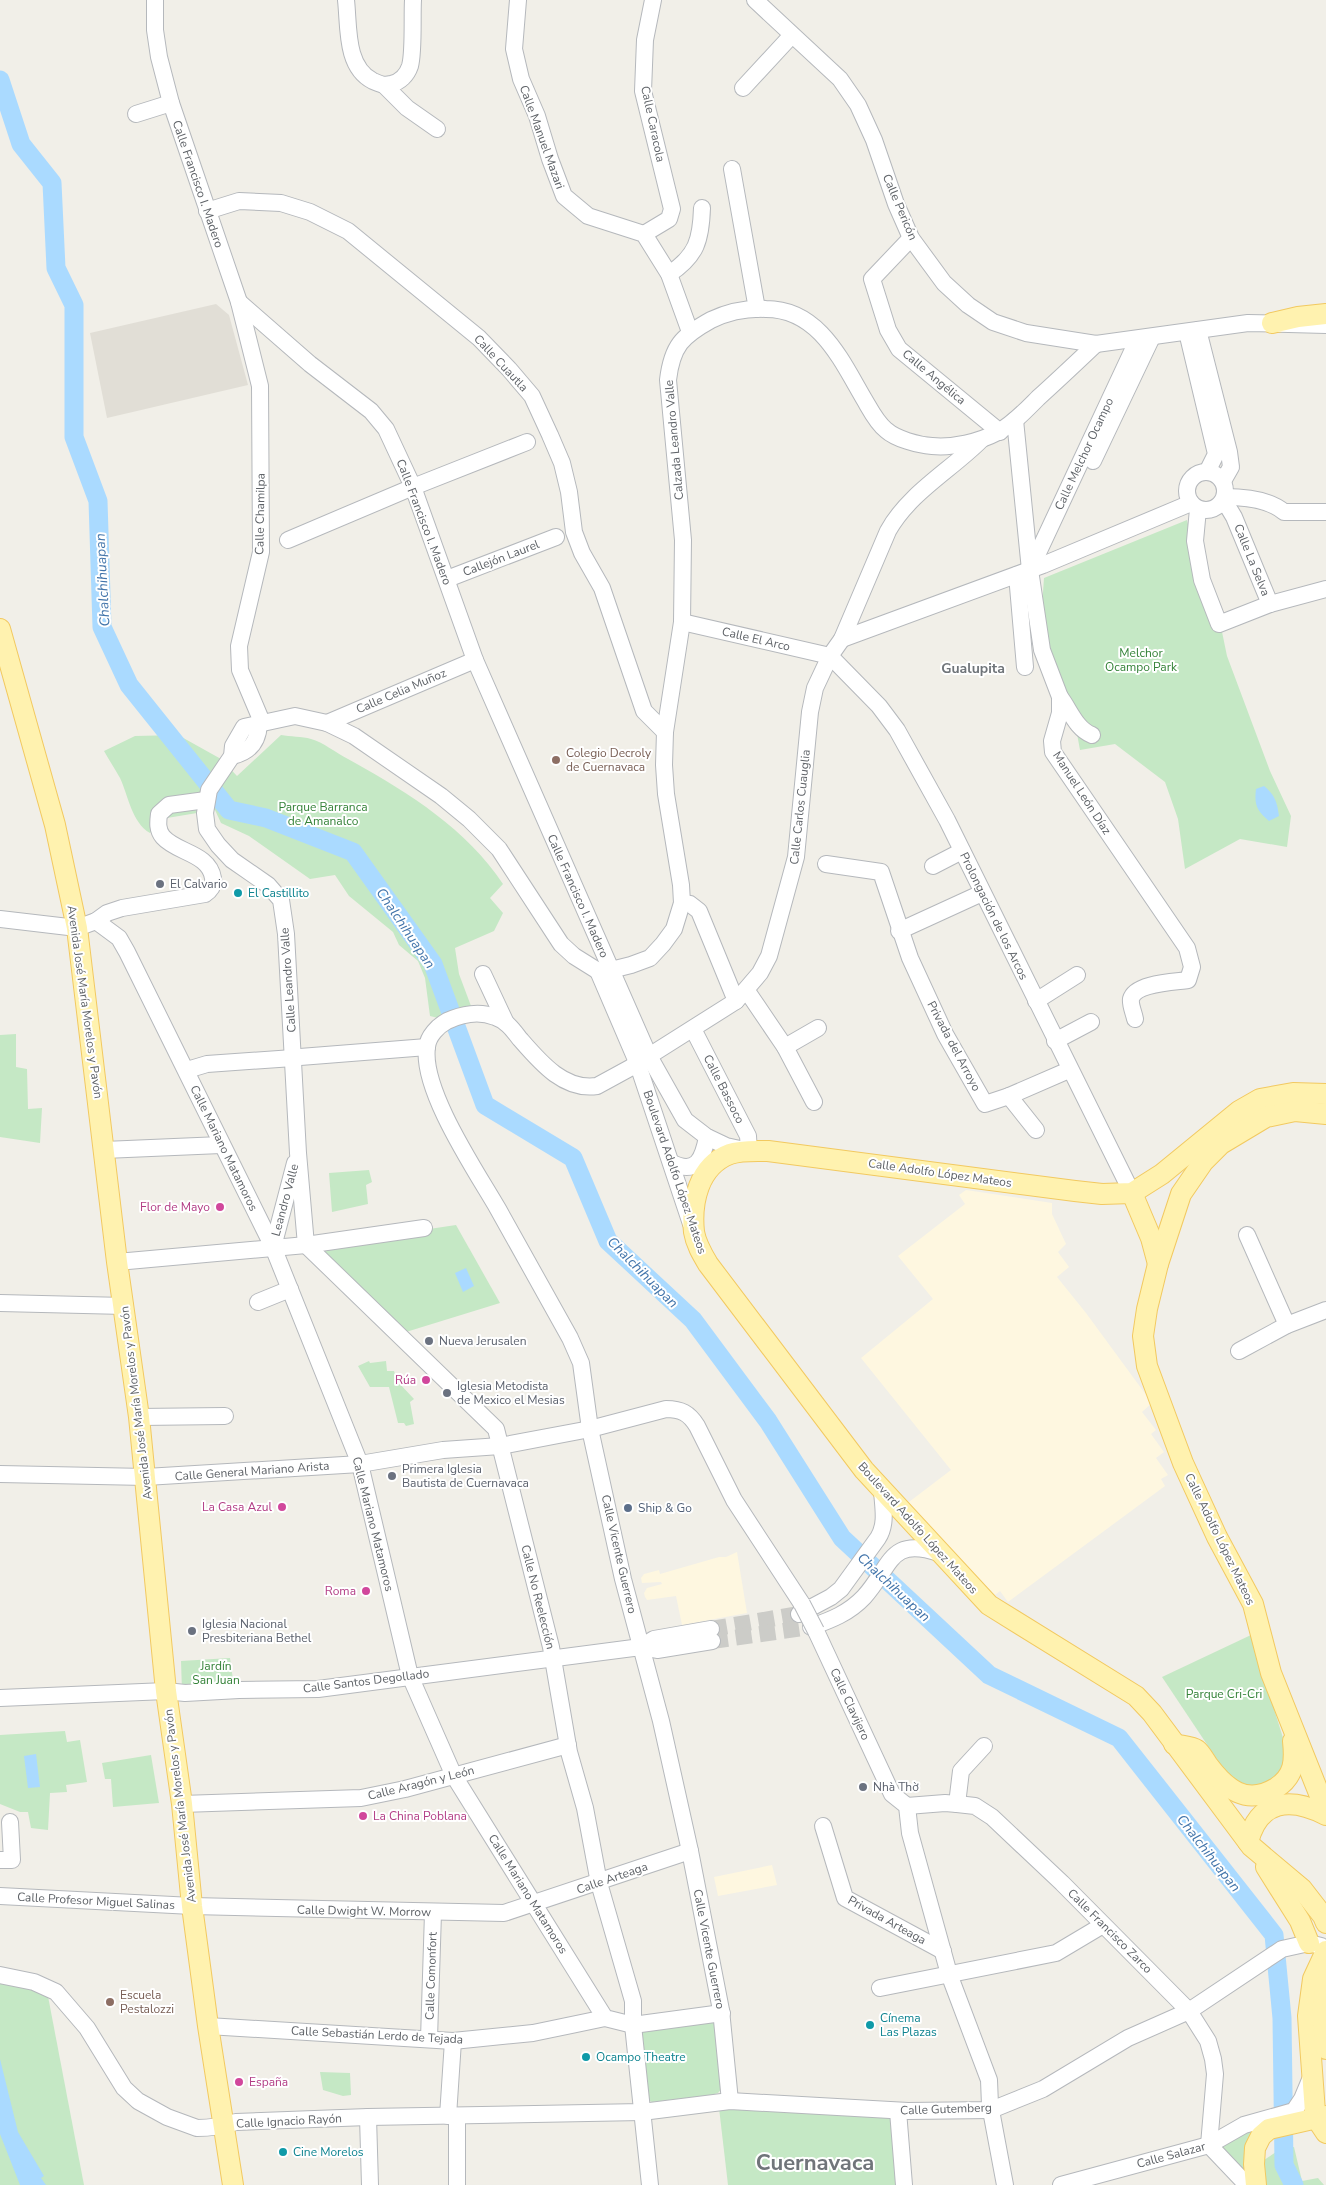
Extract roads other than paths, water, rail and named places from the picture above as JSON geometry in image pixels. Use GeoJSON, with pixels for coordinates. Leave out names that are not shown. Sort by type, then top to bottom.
{"type":"FeatureCollection","features":[{"type":"Feature","properties":{"kind":"main road"},"geometry":{"type":"LineString","coordinates":[[1272,323],[1298,316],[1324,327]]}},
{"type":"Feature","properties":{"kind":"main road","name":"Avenida José María Morelos y Pavón"},"geometry":{"type":"LineString","coordinates":[[0,629],[3,652],[55,825],[77,928],[117,1262],[125,1306],[139,1417],[166,1691],[182,1804],[192,1906],[208,2026],[233,2185]]}},
{"type":"Feature","properties":{"kind":"main road"},"geometry":{"type":"LineString","coordinates":[[1132,1193],[1162,1174],[1239,1111],[1260,1099],[1293,1093],[1326,1094]]}},
{"type":"Feature","properties":{"kind":"main road","name":"Calle Adolfo López Mateos"},"geometry":{"type":"LineString","coordinates":[[1326,1114],[1294,1111],[1266,1117],[1221,1144],[1203,1162],[1181,1194],[1158,1264],[1147,1308],[1143,1336],[1147,1366],[1183,1463],[1217,1537],[1253,1604],[1271,1673],[1326,1811]]}},
{"type":"Feature","properties":{"kind":"main road","name":"Calle Adolfo López Mateos"},"geometry":{"type":"LineString","coordinates":[[694,1234],[695,1195],[708,1170],[729,1154],[768,1151],[872,1163],[1075,1191],[1102,1194],[1132,1193],[1151,1238],[1158,1264]]}},
{"type":"Feature","properties":{"kind":"main road","name":"Boulevard Adolfo López Mateos"},"geometry":{"type":"LineString","coordinates":[[694,1234],[708,1264],[882,1491],[989,1606],[1136,1696],[1152,1713],[1249,1844]]}},
{"type":"Feature","properties":{"kind":"main road"},"geometry":{"type":"LineString","coordinates":[[1174,1744],[1197,1750],[1222,1783],[1231,1790],[1250,1795],[1262,1794],[1284,1783],[1292,1772],[1295,1761],[1291,1723]]}},
{"type":"Feature","properties":{"kind":"main road"},"geometry":{"type":"LineString","coordinates":[[1231,1790],[1231,1820]]}},
{"type":"Feature","properties":{"kind":"main road"},"geometry":{"type":"LineString","coordinates":[[1256,2185],[1255,2148],[1268,2124],[1319,2121],[1308,2016],[1315,1946],[1249,1844],[1252,1828],[1259,1817],[1267,1810],[1291,1803],[1302,1805],[1326,1815]]}},
{"type":"Feature","properties":{"kind":"main road"},"geometry":{"type":"LineString","coordinates":[[1249,1844],[1302,1889],[1323,1916],[1326,1923]]}},
{"type":"Feature","properties":{"kind":"main road"},"geometry":{"type":"LineString","coordinates":[[1326,1984],[1322,2016],[1326,2049]]}},
{"type":"Feature","properties":{"kind":"street","name":"Calle Francisco I. Madero"},"geometry":{"type":"LineString","coordinates":[[155,0],[155,30],[159,57],[171,104],[239,302],[310,364],[371,411],[386,429],[413,487],[475,660],[604,971],[620,987],[643,1059]]}},
{"type":"Feature","properties":{"kind":"street"},"geometry":{"type":"LineString","coordinates":[[346,0],[352,53],[358,68],[370,79],[384,86],[407,108],[437,130]]}},
{"type":"Feature","properties":{"kind":"street"},"geometry":{"type":"LineString","coordinates":[[384,86],[404,78],[410,66],[413,0]]}},
{"type":"Feature","properties":{"kind":"street","name":"Calle Manuel Mazari"},"geometry":{"type":"LineString","coordinates":[[518,0],[514,49],[519,72],[537,116],[552,166],[564,196],[588,216],[644,234]]}},
{"type":"Feature","properties":{"kind":"street","name":"Calle Caracola"},"geometry":{"type":"LineString","coordinates":[[644,234],[669,219],[672,209],[644,91],[646,40],[654,0]]}},
{"type":"Feature","properties":{"kind":"street","name":"Calle Pericón"},"geometry":{"type":"LineString","coordinates":[[755,0],[840,79],[858,104],[874,140],[896,204],[911,238],[944,284],[968,305],[993,322],[1026,333],[1096,344]]}},
{"type":"Feature","properties":{"kind":"street"},"geometry":{"type":"LineString","coordinates":[[743,88],[792,34]]}},
{"type":"Feature","properties":{"kind":"street"},"geometry":{"type":"LineString","coordinates":[[136,114],[171,104]]}},
{"type":"Feature","properties":{"kind":"street"},"geometry":{"type":"LineString","coordinates":[[732,169],[758,308]]}},
{"type":"Feature","properties":{"kind":"street","name":"Calle Cuautla"},"geometry":{"type":"LineString","coordinates":[[207,211],[239,201],[280,203],[310,212],[348,231],[479,338],[509,369],[532,396],[550,435],[564,473],[569,492],[574,532],[582,553],[602,588],[644,711],[665,732]]}},
{"type":"Feature","properties":{"kind":"street"},"geometry":{"type":"LineString","coordinates":[[669,274],[696,249],[701,232],[702,208]]}},
{"type":"Feature","properties":{"kind":"street"},"geometry":{"type":"LineString","coordinates":[[644,234],[669,274],[690,332]]}},
{"type":"Feature","properties":{"kind":"street","name":"Calle Angélica"},"geometry":{"type":"LineString","coordinates":[[911,238],[872,279],[888,330],[900,349],[1000,432]]}},
{"type":"Feature","properties":{"kind":"street","name":"Calle Chamilpa"},"geometry":{"type":"LineString","coordinates":[[239,302],[256,367],[261,405],[261,552],[239,646],[240,670],[261,723]]}},
{"type":"Feature","properties":{"kind":"street","name":"Calzada Leandro Valle"},"geometry":{"type":"LineString","coordinates":[[604,971],[650,958],[674,929],[682,903],[681,885],[666,794],[665,732],[682,622],[683,540],[668,380],[670,363],[677,347],[690,332],[722,314],[758,308],[776,309],[791,314],[808,322],[822,333],[832,345],[872,413],[886,430],[910,441],[931,446],[954,445],[981,440],[1000,432],[1096,344]]}},
{"type":"Feature","properties":{"kind":"street"},"geometry":{"type":"LineString","coordinates":[[1096,344],[1222,326],[1272,323]]}},
{"type":"Feature","properties":{"kind":"street"},"geometry":{"type":"LineString","coordinates":[[1222,326],[1324,327]]}},
{"type":"Feature","properties":{"kind":"street"},"geometry":{"type":"LineString","coordinates":[[1192,331],[1216,454],[1207,472]]}},
{"type":"Feature","properties":{"kind":"street"},"geometry":{"type":"LineString","coordinates":[[1192,331],[1229,452],[1231,467],[1212,501],[1195,541],[1202,580],[1219,624],[1270,604],[1326,590]]}},
{"type":"Feature","properties":{"kind":"street","name":"Calle Melchor Ocampo"},"geometry":{"type":"LineString","coordinates":[[1030,570],[1145,338]]}},
{"type":"Feature","properties":{"kind":"street"},"geometry":{"type":"LineString","coordinates":[[1015,420],[1030,570],[1025,668]]}},
{"type":"Feature","properties":{"kind":"street","name":"Calle Carlos Cuauglia"},"geometry":{"type":"LineString","coordinates":[[483,974],[499,1019],[551,1072],[573,1084],[586,1088],[597,1086],[643,1059],[693,1029],[742,996],[760,973],[769,956],[794,865],[800,830],[810,712],[815,688],[830,656],[842,639],[897,514],[981,440]]}},
{"type":"Feature","properties":{"kind":"street"},"geometry":{"type":"LineString","coordinates":[[288,540],[413,487],[527,442]]}},
{"type":"Feature","properties":{"kind":"street"},"geometry":{"type":"LineString","coordinates":[[1207,472],[1213,473],[1212,501],[1187,492],[1190,480],[1195,475],[1207,472]]}},
{"type":"Feature","properties":{"kind":"street"},"geometry":{"type":"LineString","coordinates":[[842,639],[1212,501],[1244,497],[1277,506],[1284,512],[1326,512]]}},
{"type":"Feature","properties":{"kind":"street"},"geometry":{"type":"LineString","coordinates":[[1277,506],[1286,502],[1326,500]]}},
{"type":"Feature","properties":{"kind":"street","name":"Calle La Selva"},"geometry":{"type":"LineString","coordinates":[[1212,501],[1228,507],[1234,517],[1270,604]]}},
{"type":"Feature","properties":{"kind":"street","name":"Callejón Laurel"},"geometry":{"type":"LineString","coordinates":[[447,579],[556,537]]}},
{"type":"Feature","properties":{"kind":"street","name":"Manuel León Díaz"},"geometry":{"type":"LineString","coordinates":[[1030,570],[1042,650],[1060,697],[1060,713],[1052,741],[1053,752],[1187,948],[1192,967],[1188,980],[1143,987],[1134,992],[1131,1001],[1135,1019]]}},
{"type":"Feature","properties":{"kind":"street","name":"Calle El Arco"},"geometry":{"type":"LineString","coordinates":[[682,622],[830,656]]}},
{"type":"Feature","properties":{"kind":"street","name":"Prolongación de los Arcos"},"geometry":{"type":"LineString","coordinates":[[830,656],[880,706],[897,730],[962,851],[1069,1070],[1132,1193]]}},
{"type":"Feature","properties":{"kind":"street","name":"Calle Celia Muñoz"},"geometry":{"type":"LineString","coordinates":[[327,723],[475,660]]}},
{"type":"Feature","properties":{"kind":"street"},"geometry":{"type":"LineString","coordinates":[[1060,697],[1077,724],[1085,732],[1092,735]]}},
{"type":"Feature","properties":{"kind":"street"},"geometry":{"type":"LineString","coordinates":[[0,919],[77,928],[96,921],[107,913],[122,908],[200,897],[211,890],[213,881],[212,871],[205,862],[174,846],[163,837],[158,828],[159,814],[169,805],[208,795],[231,757],[233,746],[244,727],[295,716],[327,723],[354,736],[441,796],[469,819],[499,849],[561,944],[574,956],[604,971]]}},
{"type":"Feature","properties":{"kind":"street","name":"Calle Leandro Valle"},"geometry":{"type":"LineString","coordinates":[[208,795],[205,813],[207,829],[232,860],[268,885],[280,900],[286,934],[296,1057],[298,1153],[306,1245]]}},
{"type":"Feature","properties":{"kind":"street"},"geometry":{"type":"LineString","coordinates":[[933,866],[962,851]]}},
{"type":"Feature","properties":{"kind":"street","name":"Privada del Arroyo"},"geometry":{"type":"LineString","coordinates":[[826,864],[881,872],[899,931],[945,1034],[985,1104],[1009,1096],[1069,1070]]}},
{"type":"Feature","properties":{"kind":"street"},"geometry":{"type":"LineString","coordinates":[[899,931],[982,893]]}},
{"type":"Feature","properties":{"kind":"street"},"geometry":{"type":"LineString","coordinates":[[682,903],[690,904],[698,911],[742,996],[785,1047],[814,1102]]}},
{"type":"Feature","properties":{"kind":"street","name":"Calle Mariano Matamoros"},"geometry":{"type":"LineString","coordinates":[[96,921],[119,938],[128,953],[187,1070],[221,1146],[273,1247],[360,1464],[410,1676],[454,1776],[605,2018]]}},
{"type":"Feature","properties":{"kind":"street"},"geometry":{"type":"LineString","coordinates":[[1036,1001],[1077,975]]}},
{"type":"Feature","properties":{"kind":"street"},"geometry":{"type":"LineString","coordinates":[[187,1070],[207,1064],[296,1057],[428,1042],[445,1023],[460,1016],[472,1014],[499,1019]]}},
{"type":"Feature","properties":{"kind":"street"},"geometry":{"type":"LineString","coordinates":[[1055,1041],[1091,1022]]}},
{"type":"Feature","properties":{"kind":"street"},"geometry":{"type":"LineString","coordinates":[[785,1047],[818,1028]]}},
{"type":"Feature","properties":{"kind":"street","name":"Calle Bassoco"},"geometry":{"type":"LineString","coordinates":[[693,1029],[748,1136],[749,1151]]}},
{"type":"Feature","properties":{"kind":"street","name":"Calle Vicente Guerrero"},"geometry":{"type":"LineString","coordinates":[[428,1042],[432,1082],[454,1136],[570,1338],[581,1363],[590,1429],[623,1579],[661,1720],[690,1851],[722,2013],[730,2102]]}},
{"type":"Feature","properties":{"kind":"street","name":"Calle Adolfo López Mateos"},"geometry":{"type":"LineString","coordinates":[[643,1059],[685,1120],[707,1137],[726,1146],[749,1151]]}},
{"type":"Feature","properties":{"kind":"street","name":"Boulevard Adolfo López Mateos"},"geometry":{"type":"LineString","coordinates":[[643,1059],[694,1234]]}},
{"type":"Feature","properties":{"kind":"street"},"geometry":{"type":"LineString","coordinates":[[1009,1096],[1036,1130]]}},
{"type":"Feature","properties":{"kind":"street"},"geometry":{"type":"LineString","coordinates":[[672,1162],[688,1167],[696,1164],[703,1157],[707,1137]]}},
{"type":"Feature","properties":{"kind":"street"},"geometry":{"type":"LineString","coordinates":[[104,1150],[221,1146]]}},
{"type":"Feature","properties":{"kind":"street","name":"Leandro Valle"},"geometry":{"type":"LineString","coordinates":[[273,1247],[298,1153]]}},
{"type":"Feature","properties":{"kind":"street"},"geometry":{"type":"LineString","coordinates":[[117,1262],[306,1245],[424,1228]]}},
{"type":"Feature","properties":{"kind":"street"},"geometry":{"type":"LineString","coordinates":[[1247,1235],[1287,1325]]}},
{"type":"Feature","properties":{"kind":"street","name":"Calle No Reelección"},"geometry":{"type":"LineString","coordinates":[[306,1245],[496,1429],[554,1660],[568,1745],[585,1808],[599,1883],[633,2001],[633,2025],[650,2185]]}},
{"type":"Feature","properties":{"kind":"street"},"geometry":{"type":"LineString","coordinates":[[258,1302],[290,1289]]}},
{"type":"Feature","properties":{"kind":"street"},"geometry":{"type":"LineString","coordinates":[[0,1303],[125,1306]]}},
{"type":"Feature","properties":{"kind":"street"},"geometry":{"type":"LineString","coordinates":[[1239,1351],[1287,1325],[1326,1310]]}},
{"type":"Feature","properties":{"kind":"street","name":"Calle Clavijero"},"geometry":{"type":"LineString","coordinates":[[590,1429],[666,1410],[676,1409],[691,1416],[705,1440],[734,1500],[814,1629],[892,1794],[907,1806]]}},
{"type":"Feature","properties":{"kind":"street"},"geometry":{"type":"LineString","coordinates":[[139,1417],[225,1416]]}},
{"type":"Feature","properties":{"kind":"street","name":"Calle General Mariano Arista"},"geometry":{"type":"LineString","coordinates":[[0,1474],[146,1477],[360,1464],[442,1450],[500,1446],[590,1429]]}},
{"type":"Feature","properties":{"kind":"street"},"geometry":{"type":"LineString","coordinates":[[800,1609],[831,1597],[849,1580],[882,1531],[884,1520],[882,1491]]}},
{"type":"Feature","properties":{"kind":"street"},"geometry":{"type":"LineString","coordinates":[[814,1629],[840,1616],[864,1597],[898,1551],[913,1546],[939,1553]]}},
{"type":"Feature","properties":{"kind":"street","name":"Calle Santos Degollado"},"geometry":{"type":"LineString","coordinates":[[0,1698],[166,1691],[185,1694],[239,1690],[318,1689],[410,1676],[554,1660],[641,1647],[654,1639],[712,1635]]}},
{"type":"Feature","properties":{"kind":"street","name":"Calle Aragón y León"},"geometry":{"type":"LineString","coordinates":[[182,1804],[361,1798],[454,1776],[568,1745]]}},
{"type":"Feature","properties":{"kind":"street"},"geometry":{"type":"LineString","coordinates":[[957,1804],[961,1771],[984,1746]]}},
{"type":"Feature","properties":{"kind":"street","name":"Calle Francisco Zarco"},"geometry":{"type":"LineString","coordinates":[[907,1806],[945,1803],[975,1806],[992,1817],[1190,2010],[1208,2042],[1213,2059],[1214,2074],[1210,2145]]}},
{"type":"Feature","properties":{"kind":"street"},"geometry":{"type":"LineString","coordinates":[[907,1806],[910,1833],[949,1974],[989,2080],[991,2110],[1005,2185]]}},
{"type":"Feature","properties":{"kind":"street"},"geometry":{"type":"LineString","coordinates":[[0,1860],[12,1860],[10,1822]]}},
{"type":"Feature","properties":{"kind":"street","name":"Privada Arteaga"},"geometry":{"type":"LineString","coordinates":[[823,1826],[844,1898],[943,1951]]}},
{"type":"Feature","properties":{"kind":"street","name":"Calle Arteaga"},"geometry":{"type":"LineString","coordinates":[[534,1905],[690,1851]]}},
{"type":"Feature","properties":{"kind":"street","name":"Calle Profesor Miguel Salinas"},"geometry":{"type":"LineString","coordinates":[[0,1896],[192,1906]]}},
{"type":"Feature","properties":{"kind":"street","name":"Calle Dwight W. Morrow"},"geometry":{"type":"LineString","coordinates":[[192,1906],[504,1914],[534,1905]]}},
{"type":"Feature","properties":{"kind":"street","name":"Calle Comonfort"},"geometry":{"type":"LineString","coordinates":[[429,2039],[433,1913]]}},
{"type":"Feature","properties":{"kind":"street"},"geometry":{"type":"LineString","coordinates":[[880,1988],[1056,1953],[1103,1925]]}},
{"type":"Feature","properties":{"kind":"street","name":"Calle Gutemberg"},"geometry":{"type":"LineString","coordinates":[[642,2112],[730,2102],[898,2111],[991,2110],[1043,2089],[1080,2065],[1128,2038],[1190,2010],[1282,1950],[1315,1946]]}},
{"type":"Feature","properties":{"kind":"street","name":"Calle Ignacio Rayón"},"geometry":{"type":"LineString","coordinates":[[0,1975],[34,1982],[56,1992],[87,2028],[124,2088],[138,2101],[167,2117],[197,2128],[224,2126],[236,2122],[368,2117],[642,2112]]}},
{"type":"Feature","properties":{"kind":"street"},"geometry":{"type":"LineString","coordinates":[[605,2018],[633,2025],[722,2013]]}},
{"type":"Feature","properties":{"kind":"street","name":"Calle Sebastián Lerdo de Tejada"},"geometry":{"type":"LineString","coordinates":[[208,2026],[453,2041],[533,2033],[605,2018]]}},
{"type":"Feature","properties":{"kind":"street"},"geometry":{"type":"LineString","coordinates":[[453,2041],[453,2116],[457,2185]]}},
{"type":"Feature","properties":{"kind":"street","name":"Calle Salazar"},"geometry":{"type":"LineString","coordinates":[[1061,2185],[1210,2145],[1244,2125],[1268,2124],[1294,2111],[1302,2099],[1313,2073]]}},
{"type":"Feature","properties":{"kind":"street"},"geometry":{"type":"LineString","coordinates":[[898,2111],[904,2185]]}},
{"type":"Feature","properties":{"kind":"street"},"geometry":{"type":"LineString","coordinates":[[368,2117],[370,2185]]}},
{"type":"Feature","properties":{"kind":"street"},"geometry":{"type":"LineString","coordinates":[[1210,2145],[1246,2185]]}},
{"type":"Feature","properties":{"kind":"water"},"geometry":{"type":"Polygon","coordinates":[[[1264,786],[1275,799],[1279,816],[1269,821],[1259,811],[1256,804],[1256,789],[1264,786]]]}},
{"type":"Feature","properties":{"kind":"water"},"geometry":{"type":"Polygon","coordinates":[[[466,1268],[474,1286],[463,1292],[455,1273],[466,1268]]]}},
{"type":"Feature","properties":{"kind":"water"},"geometry":{"type":"Polygon","coordinates":[[[36,1754],[40,1787],[28,1788],[24,1756],[36,1754]]]}},
{"type":"Feature","properties":{"kind":"water"},"geometry":{"type":"Polygon","coordinates":[[[0,2059],[18,2132],[44,2176],[41,2178],[46,2185],[20,2185],[0,2134],[0,2059]]]}},
{"type":"Feature","properties":{"kind":"waterway","name":"Chalchihuapan"},"geometry":{"type":"LineString","coordinates":[[0,80],[21,144],[52,183],[56,268],[74,305],[74,437],[98,501],[102,627],[129,685],[229,810],[266,818],[353,852],[433,964],[485,1105],[573,1158],[608,1241],[693,1320],[768,1421],[842,1538],[989,1675],[1119,1738],[1274,1935],[1282,2018],[1284,2165],[1294,2185]]}},
{"type":"Feature","properties":{"kind":"tunnel"},"geometry":{"type":"LineString","coordinates":[[711,1629],[799,1614]]}},
{"type":"Feature","properties":{"kind":"tunnel"},"geometry":{"type":"LineString","coordinates":[[712,1641],[811,1627]]}},
{"type":"Feature","properties":{"kind":"place","name":"Colegio Decroly de Cuernavaca"},"geometry":{"type":"Point","coordinates":[556,760]}},
{"type":"Feature","properties":{"kind":"place","name":"El Calvario"},"geometry":{"type":"Point","coordinates":[160,884]}},
{"type":"Feature","properties":{"kind":"place","name":"El Castillito"},"geometry":{"type":"Point","coordinates":[238,893]}},
{"type":"Feature","properties":{"kind":"place","name":"Flor de Mayo"},"geometry":{"type":"Point","coordinates":[220,1207]}},
{"type":"Feature","properties":{"kind":"place","name":"Nueva Jerusalen"},"geometry":{"type":"Point","coordinates":[429,1341]}},
{"type":"Feature","properties":{"kind":"place","name":"Rúa"},"geometry":{"type":"Point","coordinates":[426,1380]}},
{"type":"Feature","properties":{"kind":"place","name":"Iglesia Metodista de Mexico el Mesias"},"geometry":{"type":"Point","coordinates":[447,1393]}},
{"type":"Feature","properties":{"kind":"place","name":"Primera Iglesia Bautista de Cuernavaca"},"geometry":{"type":"Point","coordinates":[392,1476]}},
{"type":"Feature","properties":{"kind":"place","name":"La Casa Azul"},"geometry":{"type":"Point","coordinates":[282,1507]}},
{"type":"Feature","properties":{"kind":"place","name":"Ship & Go"},"geometry":{"type":"Point","coordinates":[628,1508]}},
{"type":"Feature","properties":{"kind":"place","name":"Roma"},"geometry":{"type":"Point","coordinates":[366,1591]}},
{"type":"Feature","properties":{"kind":"place","name":"Iglesia Nacional Presbiteriana Bethel"},"geometry":{"type":"Point","coordinates":[192,1631]}},
{"type":"Feature","properties":{"kind":"place","name":"Nhà Thờ"},"geometry":{"type":"Point","coordinates":[863,1787]}},
{"type":"Feature","properties":{"kind":"place","name":"La China Poblana"},"geometry":{"type":"Point","coordinates":[363,1816]}},
{"type":"Feature","properties":{"kind":"place","name":"Escuela Pestalozzi"},"geometry":{"type":"Point","coordinates":[110,2002]}},
{"type":"Feature","properties":{"kind":"place","name":"Cínema Las Plazas"},"geometry":{"type":"Point","coordinates":[870,2025]}},
{"type":"Feature","properties":{"kind":"place","name":"Ocampo Theatre"},"geometry":{"type":"Point","coordinates":[586,2057]}},
{"type":"Feature","properties":{"kind":"place","name":"España"},"geometry":{"type":"Point","coordinates":[239,2082]}},
{"type":"Feature","properties":{"kind":"place","name":"Cine Morelos"},"geometry":{"type":"Point","coordinates":[283,2152]}},
{"type":"Feature","properties":{"kind":"district","name":"Gualupita"},"geometry":{"type":"Point","coordinates":[973,668]}},
{"type":"Feature","properties":{"kind":"district","name":"Cuernavaca"},"geometry":{"type":"Point","coordinates":[815,2162]}},
{"type":"Feature","properties":{"kind":"park label","name":"Melchor Ocampo Park"},"geometry":{"type":"Point","coordinates":[1141,660]}},
{"type":"Feature","properties":{"kind":"park label","name":"Parque Barranca de Amanalco"},"geometry":{"type":"Point","coordinates":[323,814]}},
{"type":"Feature","properties":{"kind":"park label","name":"Jardín San Juan"},"geometry":{"type":"Point","coordinates":[216,1673]}},
{"type":"Feature","properties":{"kind":"park label","name":"Parque Cri-Cri"},"geometry":{"type":"Point","coordinates":[1224,1694]}}]}
